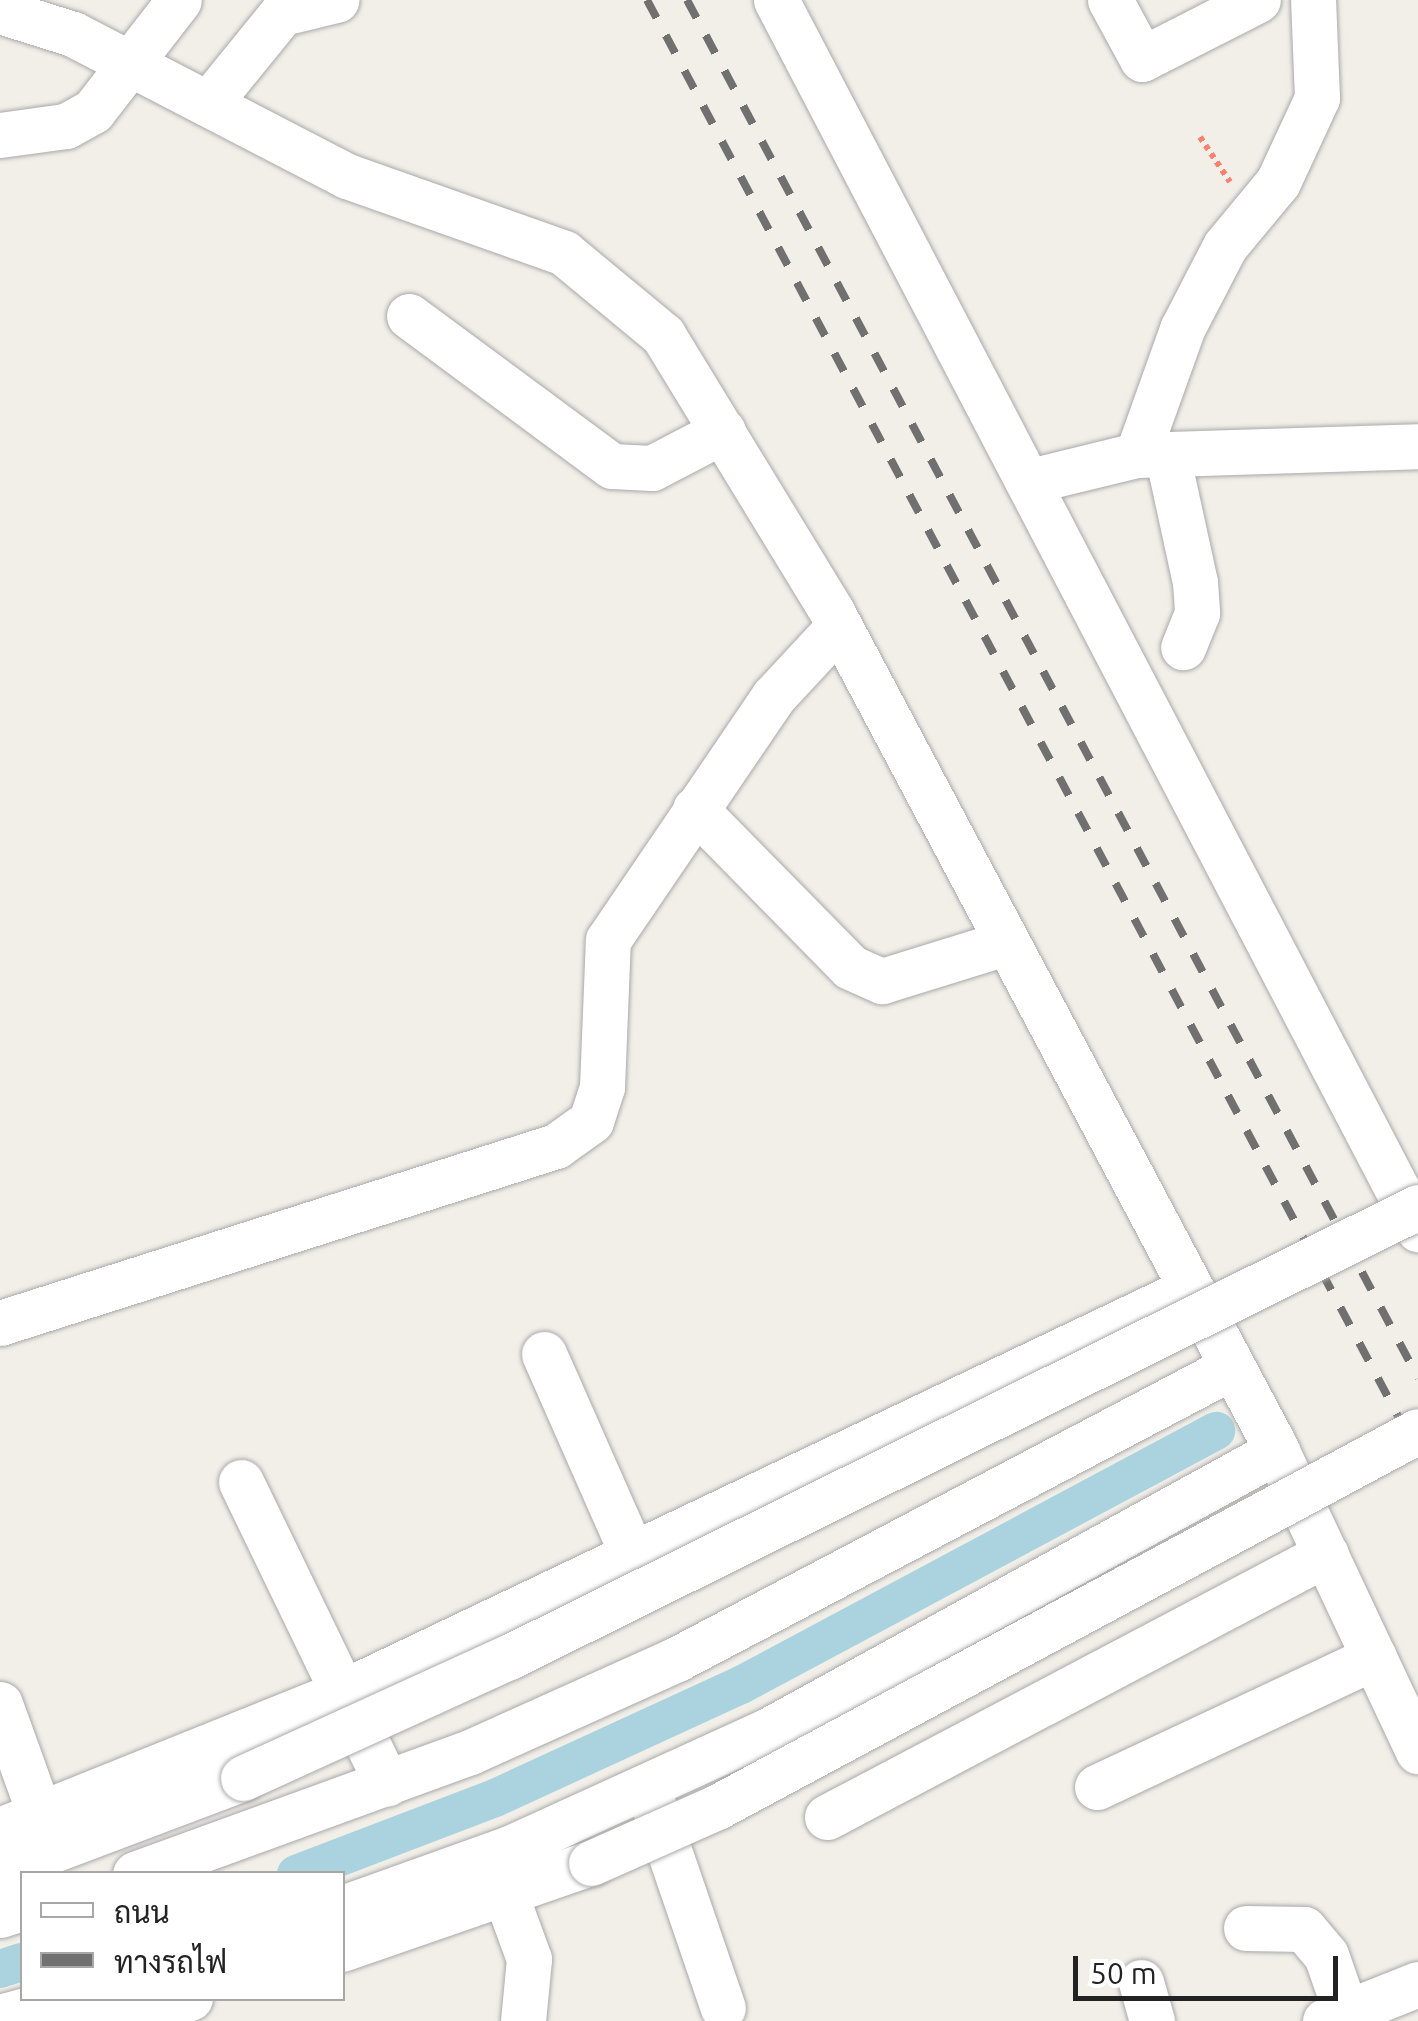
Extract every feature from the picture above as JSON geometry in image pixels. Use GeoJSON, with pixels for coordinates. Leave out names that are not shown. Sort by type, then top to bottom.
{"type":"FeatureCollection","features":[{"type":"Feature","properties":{"kind":"street"},"geometry":{"type":"LineString","coordinates":[[0,135],[66,126],[135,66],[178,0]]}},
{"type":"Feature","properties":{"kind":"street"},"geometry":{"type":"LineString","coordinates":[[208,104],[282,13],[336,0]]}},
{"type":"Feature","properties":{"kind":"street"},"geometry":{"type":"LineString","coordinates":[[776,0],[1411,1192],[1418,1229]]}},
{"type":"Feature","properties":{"kind":"street"},"geometry":{"type":"LineString","coordinates":[[1110,0],[1142,58],[1258,0]]}},
{"type":"Feature","properties":{"kind":"street"},"geometry":{"type":"LineString","coordinates":[[1183,647],[1198,613],[1196,582],[1152,455],[1182,329],[1252,214],[1278,182],[1317,98],[1314,0]]}},
{"type":"Feature","properties":{"kind":"street"},"geometry":{"type":"LineString","coordinates":[[0,11],[135,66],[347,176],[564,253],[663,335],[839,626],[1274,1446],[1418,1751]]}},
{"type":"Feature","properties":{"kind":"street"},"geometry":{"type":"LineString","coordinates":[[409,316],[612,466],[652,468],[722,431]]}},
{"type":"Feature","properties":{"kind":"street"},"geometry":{"type":"LineString","coordinates":[[1030,481],[1152,455],[1418,446]]}},
{"type":"Feature","properties":{"kind":"street"},"geometry":{"type":"LineString","coordinates":[[0,1324],[556,1146],[591,1122],[602,1087],[601,961],[694,809],[773,697],[839,626]]}},
{"type":"Feature","properties":{"kind":"street"},"geometry":{"type":"LineString","coordinates":[[694,809],[850,967],[882,980],[1006,943]]}},
{"type":"Feature","properties":{"kind":"street"},"geometry":{"type":"LineString","coordinates":[[32,1833],[242,1778],[510,1657],[1411,1192]]}},
{"type":"Feature","properties":{"kind":"street"},"geometry":{"type":"LineString","coordinates":[[0,1870],[32,1833],[634,1558],[1190,1289]]}},
{"type":"Feature","properties":{"kind":"street"},"geometry":{"type":"LineString","coordinates":[[544,1354],[634,1558]]}},
{"type":"Feature","properties":{"kind":"street"},"geometry":{"type":"LineString","coordinates":[[143,1871],[387,1784],[718,1640],[1232,1367]]}},
{"type":"Feature","properties":{"kind":"street"},"geometry":{"type":"LineString","coordinates":[[345,1948],[506,1896],[663,1831],[1418,1431]]}},
{"type":"Feature","properties":{"kind":"street"},"geometry":{"type":"LineString","coordinates":[[345,1907],[648,1788],[878,1674],[1274,1446]]}},
{"type":"Feature","properties":{"kind":"street"},"geometry":{"type":"LineString","coordinates":[[241,1482],[387,1784]]}},
{"type":"Feature","properties":{"kind":"street"},"geometry":{"type":"LineString","coordinates":[[826,1817],[1326,1554]]}},
{"type":"Feature","properties":{"kind":"street"},"geometry":{"type":"LineString","coordinates":[[1098,1787],[1374,1657]]}},
{"type":"Feature","properties":{"kind":"street"},"geometry":{"type":"LineString","coordinates":[[0,1704],[32,1833]]}},
{"type":"Feature","properties":{"kind":"street"},"geometry":{"type":"LineString","coordinates":[[648,1788],[723,2008]]}},
{"type":"Feature","properties":{"kind":"street"},"geometry":{"type":"LineString","coordinates":[[506,1896],[530,1960],[523,2021]]}},
{"type":"Feature","properties":{"kind":"street"},"geometry":{"type":"LineString","coordinates":[[1246,1928],[1304,1929],[1326,1956],[1335,2017],[1418,1984]]}},
{"type":"Feature","properties":{"kind":"street"},"geometry":{"type":"LineString","coordinates":[[38,2010],[136,2016],[181,2001]]}},
{"type":"Feature","properties":{"kind":"path"},"geometry":{"type":"LineString","coordinates":[[1200,138],[1252,214]]}},
{"type":"Feature","properties":{"kind":"waterway"},"geometry":{"type":"LineString","coordinates":[[304,1871],[495,1798],[741,1685],[1216,1431]]}},
{"type":"Feature","properties":{"kind":"waterway"},"geometry":{"type":"LineString","coordinates":[[0,1969],[20,1963]]}},
{"type":"Feature","properties":{"kind":"railway"},"geometry":{"type":"LineString","coordinates":[[647,0],[1418,1454]]}},
{"type":"Feature","properties":{"kind":"railway"},"geometry":{"type":"LineString","coordinates":[[687,0],[1418,1378]]}}]}
